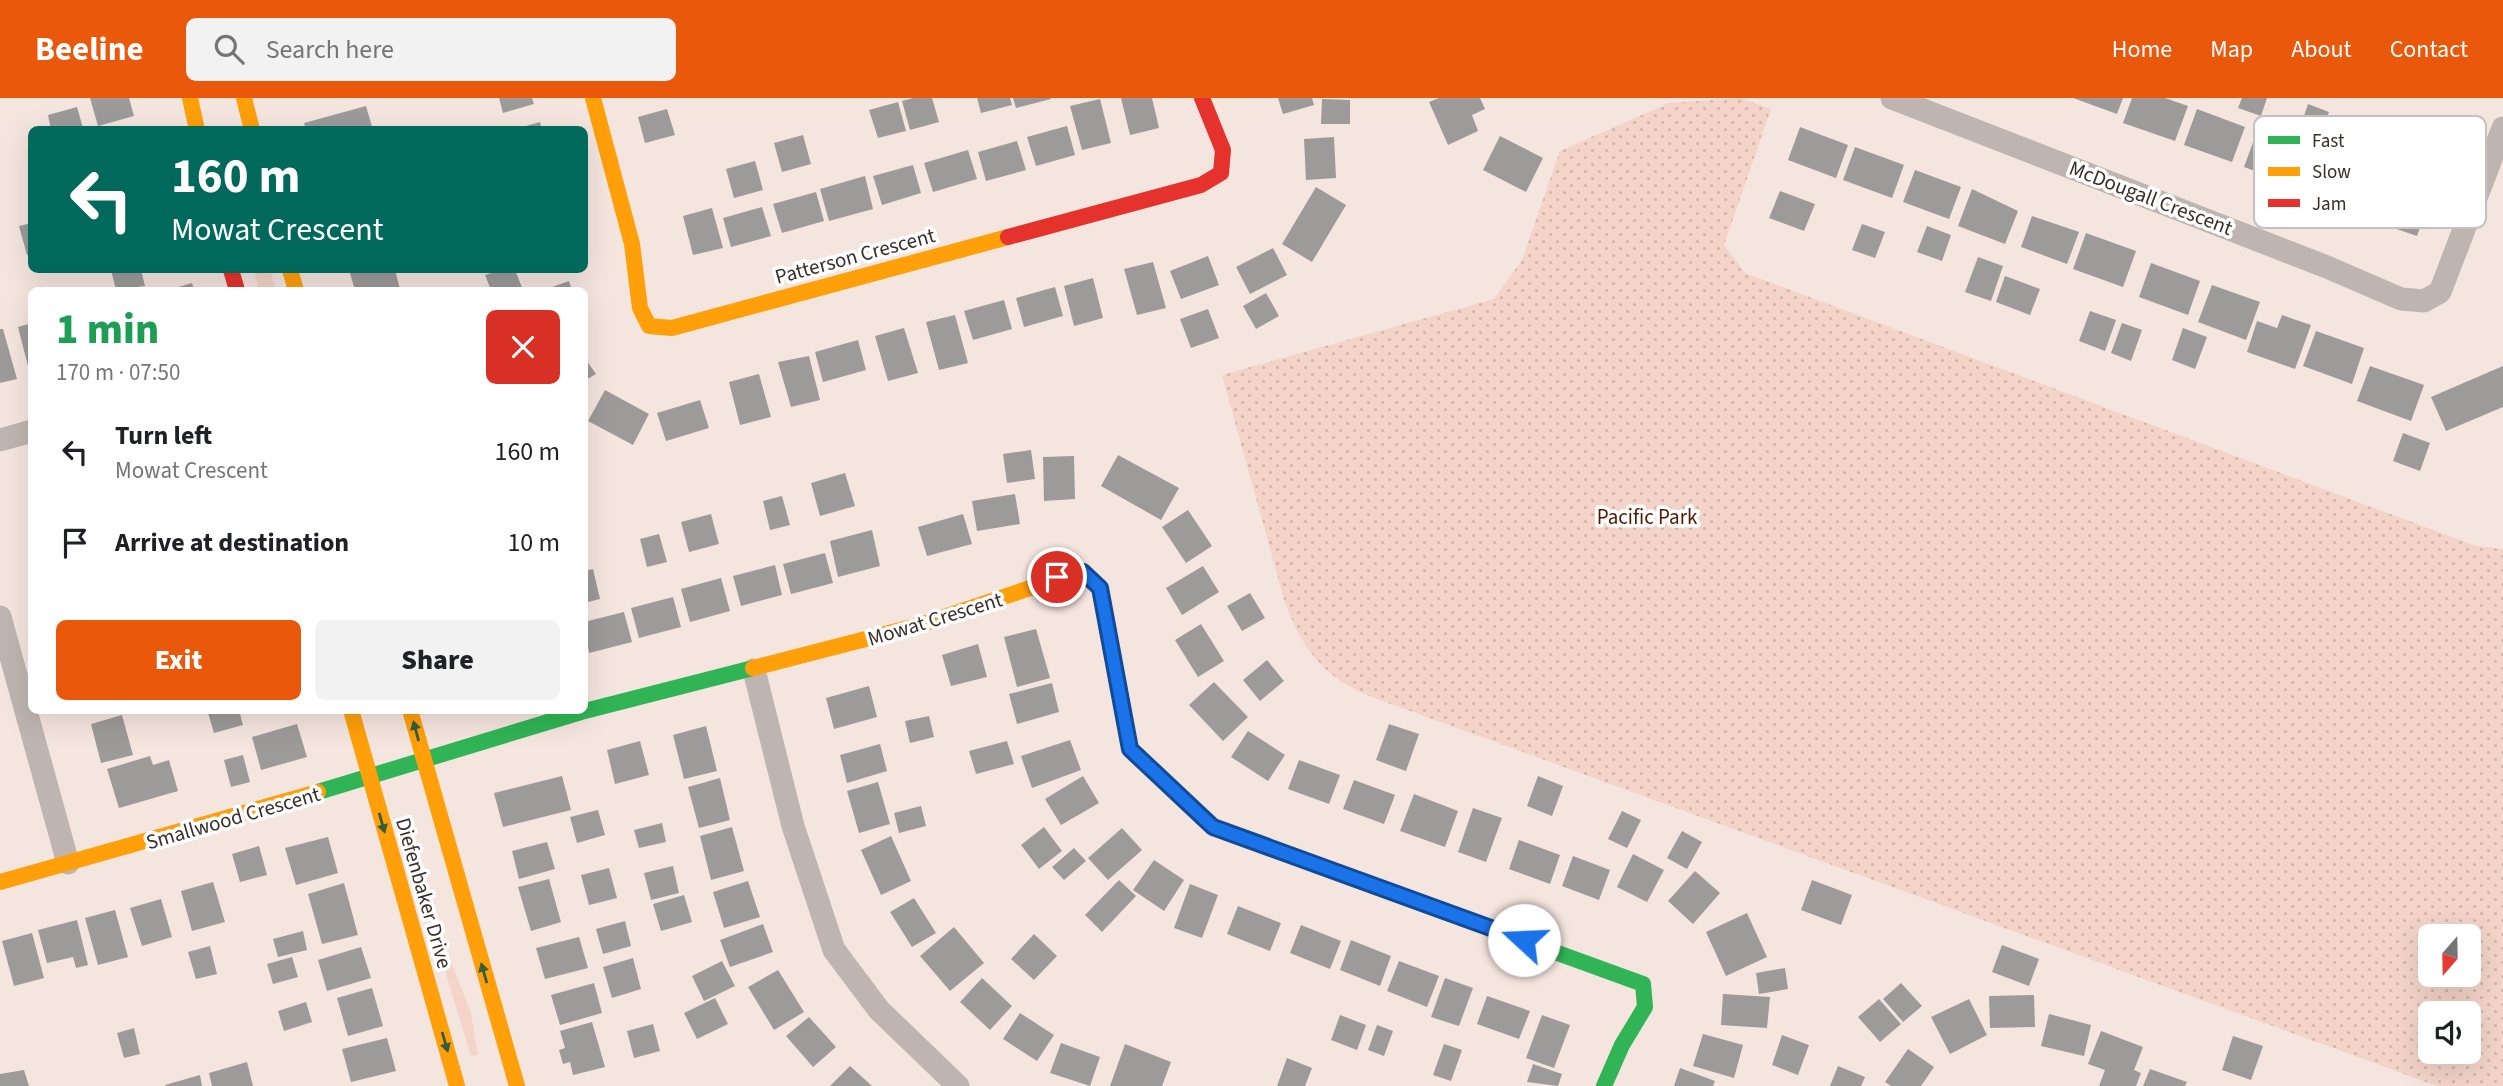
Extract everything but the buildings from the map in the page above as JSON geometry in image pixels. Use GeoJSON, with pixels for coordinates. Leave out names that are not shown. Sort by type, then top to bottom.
{"type":"FeatureCollection","features":[{"type":"Feature","properties":{"kind":"street"},"geometry":{"type":"LineString","coordinates":[[190,98],[196,126]]}},
{"type":"Feature","properties":{"kind":"street"},"geometry":{"type":"LineString","coordinates":[[243,98],[251,126]]}},
{"type":"Feature","properties":{"kind":"street","name":"Patterson Crescent"},"geometry":{"type":"LineString","coordinates":[[593,98],[614,163],[638,270],[637,308],[649,326],[672,328],[1201,185],[1221,173],[1223,150],[1202,98]]}},
{"type":"Feature","properties":{"kind":"street","name":"McDougall Crescent"},"geometry":{"type":"LineString","coordinates":[[1892,98],[2327,267],[2401,299],[2424,302],[2440,292],[2465,228]]}},
{"type":"Feature","properties":{"kind":"street","name":"McDougall Crescent"},"geometry":{"type":"LineString","coordinates":[[2486,172],[2503,128]]}},
{"type":"Feature","properties":{"kind":"street"},"geometry":{"type":"LineString","coordinates":[[0,440],[28,432]]}},
{"type":"Feature","properties":{"kind":"street","name":"Mowat Crescent"},"geometry":{"type":"LineString","coordinates":[[588,710],[754,670],[920,625],[1029,591],[1057,577],[1083,572],[1100,588],[1130,749],[1213,827],[1643,984],[1644,1007],[1622,1045],[1604,1086]]}},
{"type":"Feature","properties":{"kind":"street"},"geometry":{"type":"LineString","coordinates":[[0,617],[68,863]]}},
{"type":"Feature","properties":{"kind":"street"},"geometry":{"type":"LineString","coordinates":[[754,670],[793,826],[834,950],[879,1010],[958,1086]]}},
{"type":"Feature","properties":{"kind":"street","name":"Diefenbaker Drive"},"geometry":{"type":"LineString","coordinates":[[352,714],[457,1086]]}},
{"type":"Feature","properties":{"kind":"street","name":"Diefenbaker Drive"},"geometry":{"type":"LineString","coordinates":[[412,714],[512,1085]]}},
{"type":"Feature","properties":{"kind":"street","name":"Mowat Crescent"},"geometry":{"type":"LineString","coordinates":[[398,770],[575,714]]}},
{"type":"Feature","properties":{"kind":"street","name":"Smallwood Crescent"},"geometry":{"type":"LineString","coordinates":[[0,882],[398,770]]}},
{"type":"Feature","properties":{"kind":"green space","name":"Pacific Park"},"geometry":{"type":"Polygon","coordinates":[[[1741,98],[1771,109],[1724,245],[1745,273],[2476,546],[2503,549],[2503,1086],[2437,1086],[1372,697],[1328,671],[1299,635],[1285,603],[1222,375],[1494,299],[1522,260],[1560,151],[1669,103],[1741,98]]]}},
{"type":"Feature","properties":{"kind":"green space"},"geometry":{"type":"Polygon","coordinates":[[[255,273],[271,273],[275,287],[258,287],[255,273]]]}},
{"type":"Feature","properties":{"kind":"green space"},"geometry":{"type":"Polygon","coordinates":[[[451,962],[471,1013],[478,1055],[471,1056],[443,964],[451,962]]]}},
{"type":"Feature","properties":{"kind":"traffic: fast"},"geometry":{"type":"LineString","coordinates":[[588,710],[753,668]]}},
{"type":"Feature","properties":{"kind":"traffic: fast"},"geometry":{"type":"LineString","coordinates":[[318,792],[574,714]]}},
{"type":"Feature","properties":{"kind":"traffic: fast"},"geometry":{"type":"LineString","coordinates":[[1409,899],[1643,984],[1645,1007],[1622,1045],[1604,1086]]}},
{"type":"Feature","properties":{"kind":"traffic: slow"},"geometry":{"type":"LineString","coordinates":[[190,98],[196,126]]}},
{"type":"Feature","properties":{"kind":"traffic: slow"},"geometry":{"type":"LineString","coordinates":[[244,98],[251,126]]}},
{"type":"Feature","properties":{"kind":"traffic: slow"},"geometry":{"type":"LineString","coordinates":[[593,98],[632,244],[640,308],[649,326],[672,328],[1008,237]]}},
{"type":"Feature","properties":{"kind":"traffic: slow"},"geometry":{"type":"LineString","coordinates":[[291,273],[295,287]]}},
{"type":"Feature","properties":{"kind":"traffic: slow"},"geometry":{"type":"LineString","coordinates":[[753,668],[920,625],[1045,583]]}},
{"type":"Feature","properties":{"kind":"traffic: slow"},"geometry":{"type":"LineString","coordinates":[[352,714],[457,1086]]}},
{"type":"Feature","properties":{"kind":"traffic: slow"},"geometry":{"type":"LineString","coordinates":[[411,714],[517,1086]]}},
{"type":"Feature","properties":{"kind":"traffic: slow"},"geometry":{"type":"LineString","coordinates":[[0,882],[318,792]]}},
{"type":"Feature","properties":{"kind":"traffic: jam"},"geometry":{"type":"LineString","coordinates":[[1008,237],[1201,185],[1221,173],[1223,150],[1202,98]]}},
{"type":"Feature","properties":{"kind":"traffic: jam"},"geometry":{"type":"LineString","coordinates":[[232,273],[236,287]]}},
{"type":"Feature","properties":{"kind":"traffic: jam"},"geometry":{"type":"LineString","coordinates":[[1045,583],[1057,577],[1083,572],[1100,588],[1130,749],[1213,827],[1409,899]]}},
{"type":"Feature","properties":{"kind":"route"},"geometry":{"type":"LineString","coordinates":[[1057,577],[1083,572],[1100,588],[1130,749],[1213,827],[1524,940]]}}]}
